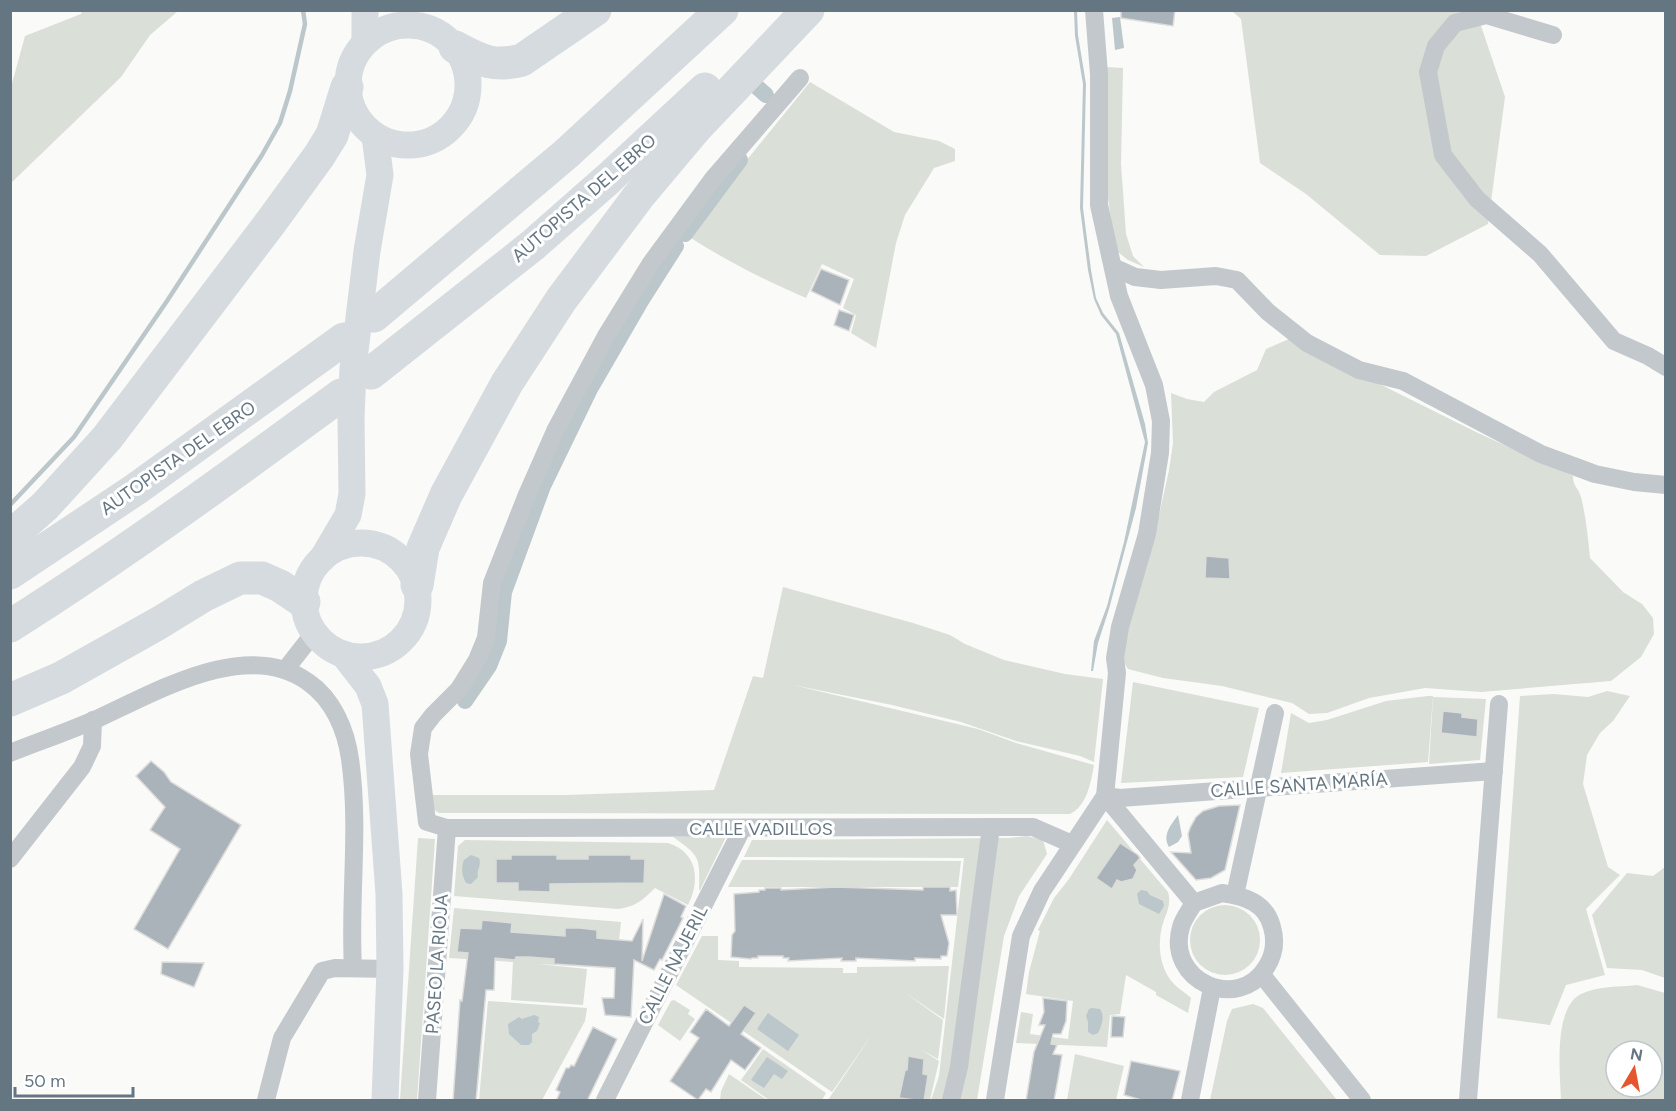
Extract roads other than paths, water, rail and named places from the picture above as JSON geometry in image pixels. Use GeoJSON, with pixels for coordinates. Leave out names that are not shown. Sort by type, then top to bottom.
{"type":"FeatureCollection","features":[{"type":"Feature","properties":{"kind":"highway"},"geometry":{"type":"LineString","coordinates":[[455,47],[495,64],[522,60],[595,10]]}},
{"type":"Feature","properties":{"kind":"highway"},"geometry":{"type":"LineString","coordinates":[[374,316],[566,154],[723,10]]}},
{"type":"Feature","properties":{"kind":"highway","name":"AUTOPISTA DEL EBRO"},"geometry":{"type":"LineString","coordinates":[[371,373],[532,245],[608,180],[788,10]]}},
{"type":"Feature","properties":{"kind":"highway"},"geometry":{"type":"LineString","coordinates":[[417,585],[423,548],[447,495],[507,382],[561,300],[604,239],[689,136],[808,10]]}},
{"type":"Feature","properties":{"kind":"highway"},"geometry":{"type":"LineString","coordinates":[[10,537],[45,506],[106,438],[271,222],[332,135],[347,87]]}},
{"type":"Feature","properties":{"kind":"highway","name":"AUTOPISTA DEL EBRO"},"geometry":{"type":"LineString","coordinates":[[10,573],[145,482],[344,339]]}},
{"type":"Feature","properties":{"kind":"highway"},"geometry":{"type":"LineString","coordinates":[[10,626],[158,529],[341,395]]}},
{"type":"Feature","properties":{"kind":"highway"},"geometry":{"type":"LineString","coordinates":[[10,700],[61,678],[203,596],[240,578],[262,578],[280,586],[304,602]]}},
{"type":"Feature","properties":{"kind":"main road"},"geometry":{"type":"LineString","coordinates":[[365,10],[365,42]]}},
{"type":"Feature","properties":{"kind":"main road"},"geometry":{"type":"LineString","coordinates":[[409,18],[436,31],[455,47],[466,68],[468,92],[460,115],[449,129],[434,140],[422,144],[402,145],[387,142],[375,136],[357,119],[348,98],[347,87],[355,54],[365,42],[380,31],[409,18]]}},
{"type":"Feature","properties":{"kind":"main road"},"geometry":{"type":"LineString","coordinates":[[375,136],[380,175],[367,252],[353,368],[352,494],[348,515],[322,559],[312,571],[306,586],[304,602],[307,618],[314,633],[322,642],[344,655],[368,686],[375,704],[389,894],[390,969],[385,1101]]}},
{"type":"Feature","properties":{"kind":"main road"},"geometry":{"type":"LineString","coordinates":[[380,175],[402,145]]}},
{"type":"Feature","properties":{"kind":"main road"},"geometry":{"type":"LineString","coordinates":[[344,655],[372,656],[397,645],[414,624],[419,598],[417,585],[408,567],[363,518],[352,494]]}},
{"type":"Feature","properties":{"kind":"main road"},"geometry":{"type":"LineString","coordinates":[[322,559],[334,550],[350,544],[365,543],[380,546],[394,554]]}},
{"type":"Feature","properties":{"kind":"main road"},"geometry":{"type":"LineString","coordinates":[[375,704],[384,673],[397,645]]}},
{"type":"Feature","properties":{"kind":"street"},"geometry":{"type":"LineString","coordinates":[[995,1101],[1021,936],[1042,891],[1105,796],[1117,673],[1115,658],[1120,627],[1147,534],[1161,453],[1161,421],[1154,385],[1119,296],[1099,205],[1099,74],[1094,10]]}},
{"type":"Feature","properties":{"kind":"street"},"geometry":{"type":"LineString","coordinates":[[1553,34],[1486,15],[1455,23],[1436,46],[1428,72],[1443,154],[1477,199],[1540,254],[1614,341],[1648,356],[1665,367]]}},
{"type":"Feature","properties":{"kind":"street"},"geometry":{"type":"LineString","coordinates":[[447,828],[427,822],[419,754],[423,728],[459,689],[477,660],[486,638],[492,583],[556,429],[606,336],[651,263],[712,180],[800,78]]}},
{"type":"Feature","properties":{"kind":"street"},"geometry":{"type":"LineString","coordinates":[[1113,267],[1135,277],[1161,280],[1216,276],[1237,280],[1268,312],[1307,343],[1359,370],[1403,381],[1541,454],[1595,474],[1634,482],[1665,485]]}},
{"type":"Feature","properties":{"kind":"street"},"geometry":{"type":"LineString","coordinates":[[285,670],[314,633]]}},
{"type":"Feature","properties":{"kind":"street"},"geometry":{"type":"LineString","coordinates":[[10,753],[203,673],[247,664],[273,666],[300,675],[320,690],[333,708],[347,742],[353,798],[351,937],[353,968]]}},
{"type":"Feature","properties":{"kind":"street"},"geometry":{"type":"LineString","coordinates":[[1468,1101],[1499,704]]}},
{"type":"Feature","properties":{"kind":"street"},"geometry":{"type":"LineString","coordinates":[[1235,895],[1275,713]]}},
{"type":"Feature","properties":{"kind":"street"},"geometry":{"type":"LineString","coordinates":[[10,859],[82,767],[92,746],[93,720]]}},
{"type":"Feature","properties":{"kind":"street","name":"CALLE SANTA MARÍA"},"geometry":{"type":"LineString","coordinates":[[1105,796],[1120,798],[1494,771]]}},
{"type":"Feature","properties":{"kind":"street"},"geometry":{"type":"LineString","coordinates":[[1105,796],[1194,903]]}},
{"type":"Feature","properties":{"kind":"street"},"geometry":{"type":"LineString","coordinates":[[951,1101],[960,1055],[991,827]]}},
{"type":"Feature","properties":{"kind":"street","name":"CALLE VADILLOS"},"geometry":{"type":"LineString","coordinates":[[447,828],[1033,827],[1072,844]]}},
{"type":"Feature","properties":{"kind":"street","name":"PASEO LA RIOJA"},"geometry":{"type":"LineString","coordinates":[[427,1101],[447,828]]}},
{"type":"Feature","properties":{"kind":"street","name":"CALLE NAJERIL"},"geometry":{"type":"LineString","coordinates":[[605,1101],[742,829]]}},
{"type":"Feature","properties":{"kind":"street"},"geometry":{"type":"LineString","coordinates":[[1222,893],[1235,895],[1258,904],[1270,920],[1275,938],[1273,957],[1262,975],[1249,985],[1232,990],[1212,988],[1195,978],[1184,963],[1179,946],[1181,926],[1194,903],[1222,893]]}},
{"type":"Feature","properties":{"kind":"street"},"geometry":{"type":"LineString","coordinates":[[266,1101],[282,1038],[322,971],[335,968],[390,969]]}},
{"type":"Feature","properties":{"kind":"street"},"geometry":{"type":"LineString","coordinates":[[1262,975],[1362,1101]]}},
{"type":"Feature","properties":{"kind":"street"},"geometry":{"type":"LineString","coordinates":[[1190,1101],[1212,988]]}},
{"type":"Feature","properties":{"kind":"waterway"},"geometry":{"type":"LineString","coordinates":[[10,505],[74,437],[167,301],[262,155],[280,123],[290,91],[305,24],[303,10]]}},
{"type":"Feature","properties":{"kind":"waterway"},"geometry":{"type":"LineString","coordinates":[[757,87],[766,95]]}},
{"type":"Feature","properties":{"kind":"waterway"},"geometry":{"type":"LineString","coordinates":[[685,234],[740,160]]}},
{"type":"Feature","properties":{"kind":"waterway"},"geometry":{"type":"LineString","coordinates":[[465,701],[489,666],[499,641],[504,592],[543,486],[590,389],[676,246]]}}]}
